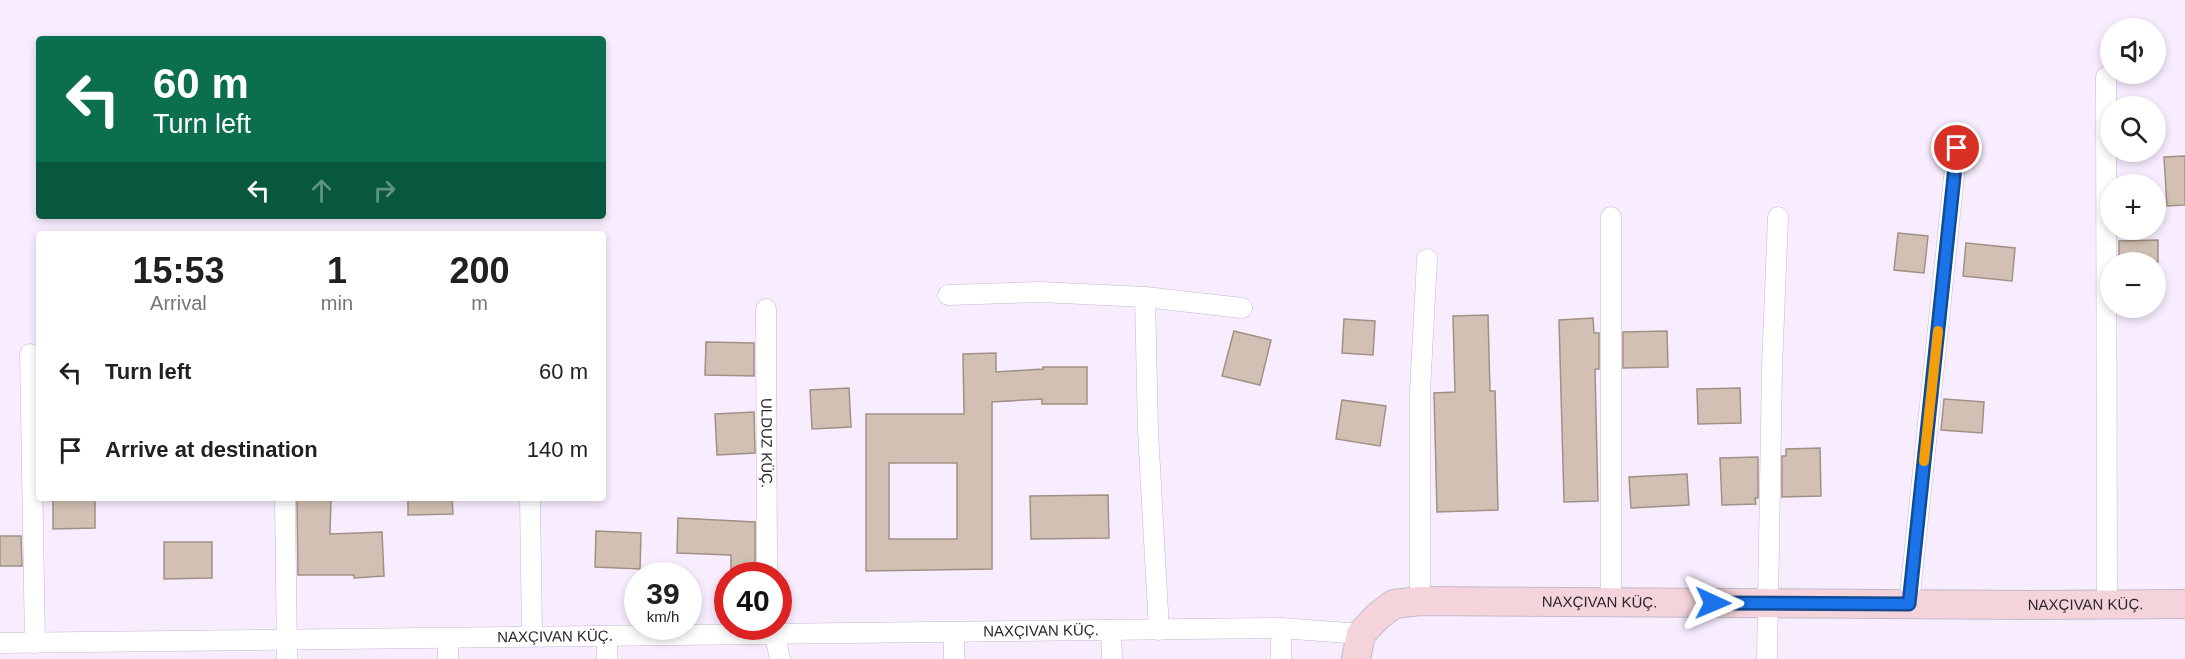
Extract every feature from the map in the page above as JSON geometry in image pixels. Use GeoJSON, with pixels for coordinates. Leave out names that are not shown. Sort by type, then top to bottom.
{"type":"FeatureCollection","features":[{"type":"Feature","properties":{"kind":"street"},"geometry":{"type":"LineString","coordinates":[[2106,84],[2107,604]]}},
{"type":"Feature","properties":{"kind":"street"},"geometry":{"type":"LineString","coordinates":[[1909,604],[1957,148]]}},
{"type":"Feature","properties":{"kind":"street"},"geometry":{"type":"LineString","coordinates":[[1611,217],[1611,603]]}},
{"type":"Feature","properties":{"kind":"street"},"geometry":{"type":"LineString","coordinates":[[1767,659],[1772,368],[1778,217]]}},
{"type":"Feature","properties":{"kind":"street"},"geometry":{"type":"LineString","coordinates":[[1420,601],[1420,392],[1427,259]]}},
{"type":"Feature","properties":{"kind":"street"},"geometry":{"type":"LineString","coordinates":[[948,295],[1041,292],[1145,297],[1242,308]]}},
{"type":"Feature","properties":{"kind":"street"},"geometry":{"type":"LineString","coordinates":[[1145,297],[1148,431],[1159,630]]}},
{"type":"Feature","properties":{"kind":"street","name":"ULDUZ KÜÇ."},"geometry":{"type":"LineString","coordinates":[[766,309],[767,562]]}},
{"type":"Feature","properties":{"kind":"street"},"geometry":{"type":"LineString","coordinates":[[30,354],[35,643]]}},
{"type":"Feature","properties":{"kind":"street"},"geometry":{"type":"LineString","coordinates":[[285,501],[286,649]]}},
{"type":"Feature","properties":{"kind":"street"},"geometry":{"type":"LineString","coordinates":[[530,501],[532,636]]}},
{"type":"Feature","properties":{"kind":"street"},"geometry":{"type":"LineString","coordinates":[[792,630],[954,632],[1281,628],[1365,636],[1394,604],[1420,601],[2185,604]]}},
{"type":"Feature","properties":{"kind":"street"},"geometry":{"type":"LineString","coordinates":[[1281,628],[1281,659]]}},
{"type":"Feature","properties":{"kind":"street"},"geometry":{"type":"LineString","coordinates":[[1111,630],[1112,659]]}},
{"type":"Feature","properties":{"kind":"street"},"geometry":{"type":"LineString","coordinates":[[0,643],[35,643],[128,650],[286,649],[448,638],[714,632]]}},
{"type":"Feature","properties":{"kind":"street"},"geometry":{"type":"LineString","coordinates":[[954,632],[954,659]]}},
{"type":"Feature","properties":{"kind":"street"},"geometry":{"type":"LineString","coordinates":[[607,636],[607,659]]}},
{"type":"Feature","properties":{"kind":"street"},"geometry":{"type":"LineString","coordinates":[[448,638],[448,659]]}},
{"type":"Feature","properties":{"kind":"street"},"geometry":{"type":"LineString","coordinates":[[776,640],[780,659]]}},
{"type":"Feature","properties":{"kind":"building"},"geometry":{"type":"Polygon","coordinates":[[[2185,156],[2185,205],[2167,206],[2166,157],[2185,156]]]}},
{"type":"Feature","properties":{"kind":"building"},"geometry":{"type":"Polygon","coordinates":[[[1898,233],[1928,236],[1924,273],[1894,270],[1898,233]]]}},
{"type":"Feature","properties":{"kind":"building"},"geometry":{"type":"Polygon","coordinates":[[[2158,240],[2158,252],[2119,252],[2119,241],[2158,240]]]}},
{"type":"Feature","properties":{"kind":"building"},"geometry":{"type":"Polygon","coordinates":[[[1966,243],[2015,248],[2012,281],[1963,276],[1966,243]]]}},
{"type":"Feature","properties":{"kind":"building"},"geometry":{"type":"Polygon","coordinates":[[[1488,315],[1490,391],[1495,391],[1498,510],[1437,512],[1434,393],[1455,392],[1453,316],[1488,315]]]}},
{"type":"Feature","properties":{"kind":"building"},"geometry":{"type":"Polygon","coordinates":[[[1593,318],[1594,333],[1599,333],[1599,369],[1595,369],[1598,501],[1564,502],[1559,320],[1593,318]]]}},
{"type":"Feature","properties":{"kind":"building"},"geometry":{"type":"Polygon","coordinates":[[[1344,319],[1375,321],[1373,355],[1342,353],[1344,319]]]}},
{"type":"Feature","properties":{"kind":"building"},"geometry":{"type":"Polygon","coordinates":[[[1234,331],[1271,340],[1260,385],[1222,376],[1234,331]]]}},
{"type":"Feature","properties":{"kind":"building"},"geometry":{"type":"Polygon","coordinates":[[[1667,331],[1668,367],[1623,368],[1623,332],[1667,331]]]}},
{"type":"Feature","properties":{"kind":"building"},"geometry":{"type":"Polygon","coordinates":[[[706,342],[754,343],[754,376],[705,375],[706,342]]]}},
{"type":"Feature","properties":{"kind":"building"},"geometry":{"type":"Polygon","coordinates":[[[996,353],[996,372],[1043,369],[1043,367],[1087,367],[1087,404],[1042,404],[1042,399],[992,402],[992,569],[866,571],[866,414],[964,414],[963,354],[996,353]],[[889,463],[889,539],[957,539],[957,463],[889,463]]]}},
{"type":"Feature","properties":{"kind":"building"},"geometry":{"type":"Polygon","coordinates":[[[849,388],[851,427],[812,429],[810,390],[849,388]]]}},
{"type":"Feature","properties":{"kind":"building"},"geometry":{"type":"Polygon","coordinates":[[[1740,388],[1741,423],[1698,424],[1697,389],[1740,388]]]}},
{"type":"Feature","properties":{"kind":"building"},"geometry":{"type":"Polygon","coordinates":[[[1944,399],[1984,402],[1982,433],[1941,430],[1944,399]]]}},
{"type":"Feature","properties":{"kind":"building"},"geometry":{"type":"Polygon","coordinates":[[[1342,400],[1386,406],[1380,446],[1336,439],[1342,400]]]}},
{"type":"Feature","properties":{"kind":"building"},"geometry":{"type":"Polygon","coordinates":[[[754,412],[755,453],[717,455],[715,414],[754,412]]]}},
{"type":"Feature","properties":{"kind":"building"},"geometry":{"type":"Polygon","coordinates":[[[1820,448],[1821,496],[1782,497],[1782,456],[1786,456],[1786,449],[1820,448]]]}},
{"type":"Feature","properties":{"kind":"building"},"geometry":{"type":"Polygon","coordinates":[[[1758,457],[1756,504],[1722,505],[1720,458],[1758,457]]]}},
{"type":"Feature","properties":{"kind":"building"},"geometry":{"type":"Polygon","coordinates":[[[1687,474],[1689,505],[1631,508],[1629,477],[1687,474]]]}},
{"type":"Feature","properties":{"kind":"building"},"geometry":{"type":"Polygon","coordinates":[[[1108,495],[1109,538],[1031,539],[1030,496],[1108,495]]]}},
{"type":"Feature","properties":{"kind":"building"},"geometry":{"type":"Polygon","coordinates":[[[53,501],[95,501],[95,528],[53,529],[53,501]]]}},
{"type":"Feature","properties":{"kind":"building"},"geometry":{"type":"Polygon","coordinates":[[[297,501],[331,501],[330,534],[382,532],[384,576],[354,578],[354,575],[298,575],[297,501]]]}},
{"type":"Feature","properties":{"kind":"building"},"geometry":{"type":"Polygon","coordinates":[[[408,501],[452,501],[453,514],[408,515],[408,501]]]}},
{"type":"Feature","properties":{"kind":"building"},"geometry":{"type":"Polygon","coordinates":[[[678,518],[755,522],[755,562],[731,562],[731,555],[677,553],[678,518]]]}},
{"type":"Feature","properties":{"kind":"building"},"geometry":{"type":"Polygon","coordinates":[[[596,531],[641,533],[640,562],[624,562],[624,568],[595,567],[596,531]]]}},
{"type":"Feature","properties":{"kind":"building"},"geometry":{"type":"Polygon","coordinates":[[[0,536],[21,536],[22,566],[0,566],[0,536]]]}},
{"type":"Feature","properties":{"kind":"building"},"geometry":{"type":"Polygon","coordinates":[[[164,542],[212,542],[212,578],[164,579],[164,542]]]}},
{"type":"Feature","properties":{"kind":"slow traffic"},"geometry":{"type":"LineString","coordinates":[[1924,461],[1938,331]]}},
{"type":"Feature","properties":{"kind":"route"},"geometry":{"type":"LineString","coordinates":[[1713,603],[1909,604],[1957,148]]}}]}
